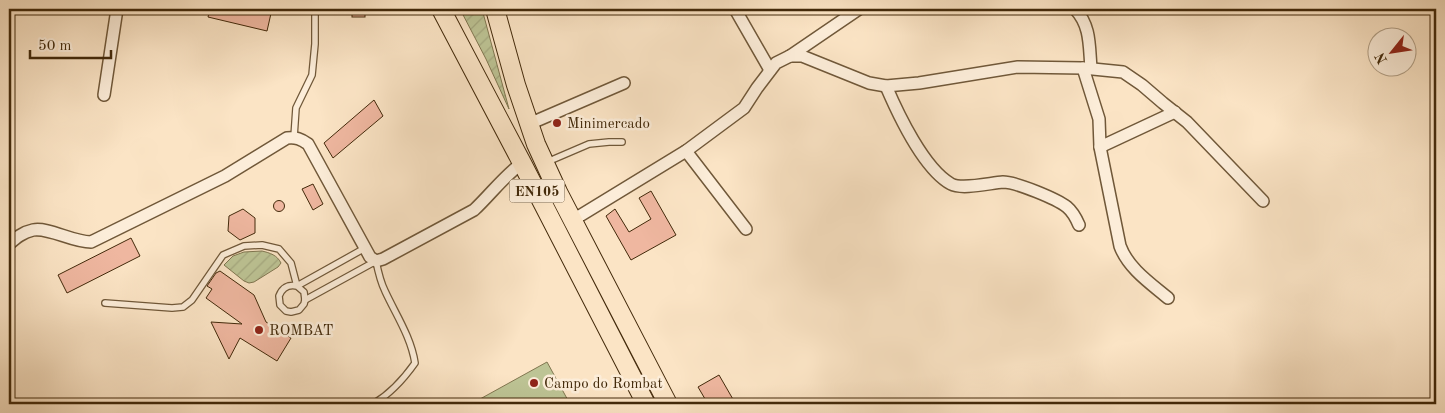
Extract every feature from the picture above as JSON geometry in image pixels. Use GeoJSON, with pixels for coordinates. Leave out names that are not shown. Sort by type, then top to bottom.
{"type":"FeatureCollection","features":[{"type":"Feature","properties":{"kind":"main road","name":"EN105"},"geometry":{"type":"LineString","coordinates":[[441,9],[646,404]]}},
{"type":"Feature","properties":{"kind":"main road","name":"EN105"},"geometry":{"type":"LineString","coordinates":[[495,9],[528,124],[545,163],[668,404]]}},
{"type":"Feature","properties":{"kind":"street"},"geometry":{"type":"LineString","coordinates":[[104,95],[117,9]]}},
{"type":"Feature","properties":{"kind":"street"},"geometry":{"type":"LineString","coordinates":[[735,9],[770,70]]}},
{"type":"Feature","properties":{"kind":"street"},"geometry":{"type":"LineString","coordinates":[[573,220],[686,151],[744,108],[776,63],[790,56],[859,9]]}},
{"type":"Feature","properties":{"kind":"street"},"geometry":{"type":"LineString","coordinates":[[1075,9],[1086,23],[1088,34],[1087,68],[1099,119],[1100,147],[1120,246],[1124,255],[1141,274],[1168,298]]}},
{"type":"Feature","properties":{"kind":"street"},"geometry":{"type":"LineString","coordinates":[[790,56],[802,56],[870,83],[886,86],[919,84],[1018,68],[1087,68],[1123,72],[1187,122],[1263,201]]}},
{"type":"Feature","properties":{"kind":"street"},"geometry":{"type":"LineString","coordinates":[[528,124],[624,83]]}},
{"type":"Feature","properties":{"kind":"street"},"geometry":{"type":"LineString","coordinates":[[886,86],[912,138],[934,170],[949,183],[953,185],[981,186],[1010,182],[1056,200],[1066,206],[1074,214],[1079,225]]}},
{"type":"Feature","properties":{"kind":"street"},"geometry":{"type":"LineString","coordinates":[[1100,147],[1175,112]]}},
{"type":"Feature","properties":{"kind":"street"},"geometry":{"type":"LineString","coordinates":[[9,244],[31,230],[40,229],[81,242],[90,242],[225,176],[287,138],[294,137],[308,144],[370,257],[376,261],[474,210],[510,172],[522,163]]}},
{"type":"Feature","properties":{"kind":"street"},"geometry":{"type":"LineString","coordinates":[[686,151],[746,229]]}},
{"type":"Feature","properties":{"kind":"lane"},"geometry":{"type":"LineString","coordinates":[[294,137],[296,108],[312,75],[315,9]]}},
{"type":"Feature","properties":{"kind":"lane"},"geometry":{"type":"LineString","coordinates":[[545,163],[589,144],[622,142]]}},
{"type":"Feature","properties":{"kind":"lane"},"geometry":{"type":"LineString","coordinates":[[105,303],[172,308],[183,307],[192,300],[223,255],[244,246],[262,245],[279,249],[291,263],[297,286],[304,292],[305,300],[302,308],[295,312],[286,311],[280,305],[279,296],[281,292],[288,286],[297,286],[365,248]]}},
{"type":"Feature","properties":{"kind":"lane"},"geometry":{"type":"LineString","coordinates":[[305,300],[376,261],[382,283],[404,328],[413,352],[415,364],[386,396],[373,404]]}},
{"type":"Feature","properties":{"kind":"green space"},"geometry":{"type":"Polygon","coordinates":[[[460,9],[482,9],[509,109],[486,59],[460,9]]]}},
{"type":"Feature","properties":{"kind":"green space"},"geometry":{"type":"Polygon","coordinates":[[[262,251],[275,256],[281,263],[278,267],[254,282],[244,281],[224,265],[233,256],[244,252],[262,251]]]}},
{"type":"Feature","properties":{"kind":"green space","name":"Campo do Rombat"},"geometry":{"type":"Polygon","coordinates":[[[547,362],[570,404],[471,404],[547,362]]]}},
{"type":"Feature","properties":{"kind":"building"},"geometry":{"type":"Polygon","coordinates":[[[210,9],[272,9],[267,31],[208,17],[210,9]]]}},
{"type":"Feature","properties":{"kind":"building"},"geometry":{"type":"Polygon","coordinates":[[[352,9],[365,9],[365,17],[352,17],[352,9]]]}},
{"type":"Feature","properties":{"kind":"building"},"geometry":{"type":"Polygon","coordinates":[[[374,100],[383,116],[333,158],[324,143],[374,100]]]}},
{"type":"Feature","properties":{"kind":"building"},"geometry":{"type":"Polygon","coordinates":[[[313,184],[323,204],[313,210],[302,189],[313,184]]]}},
{"type":"Feature","properties":{"kind":"building"},"geometry":{"type":"Polygon","coordinates":[[[651,191],[676,235],[631,260],[606,216],[615,209],[629,232],[651,219],[639,198],[651,191]]]}},
{"type":"Feature","properties":{"kind":"building"},"geometry":{"type":"Polygon","coordinates":[[[277,201],[281,201],[284,206],[283,210],[277,211],[274,208],[274,204],[277,201]]]}},
{"type":"Feature","properties":{"kind":"building"},"geometry":{"type":"Polygon","coordinates":[[[243,209],[255,218],[255,233],[240,240],[228,231],[229,216],[243,209]]]}},
{"type":"Feature","properties":{"kind":"building"},"geometry":{"type":"Polygon","coordinates":[[[131,238],[140,256],[67,293],[58,275],[131,238]]]}},
{"type":"Feature","properties":{"kind":"building"},"geometry":{"type":"Polygon","coordinates":[[[220,271],[254,295],[266,322],[291,338],[277,361],[240,338],[229,359],[211,322],[242,324],[206,298],[212,289],[207,286],[216,273],[220,271]]]}},
{"type":"Feature","properties":{"kind":"building"},"geometry":{"type":"Polygon","coordinates":[[[719,375],[734,401],[729,404],[708,404],[698,387],[719,375]]]}},
{"type":"Feature","properties":{"kind":"place","name":"Minimercado"},"geometry":{"type":"Point","coordinates":[557,123]}},
{"type":"Feature","properties":{"kind":"place","name":"ROMBAT"},"geometry":{"type":"Point","coordinates":[259,330]}},
{"type":"Feature","properties":{"kind":"place","name":"Campo do Rombat"},"geometry":{"type":"Point","coordinates":[534,383]}}]}
